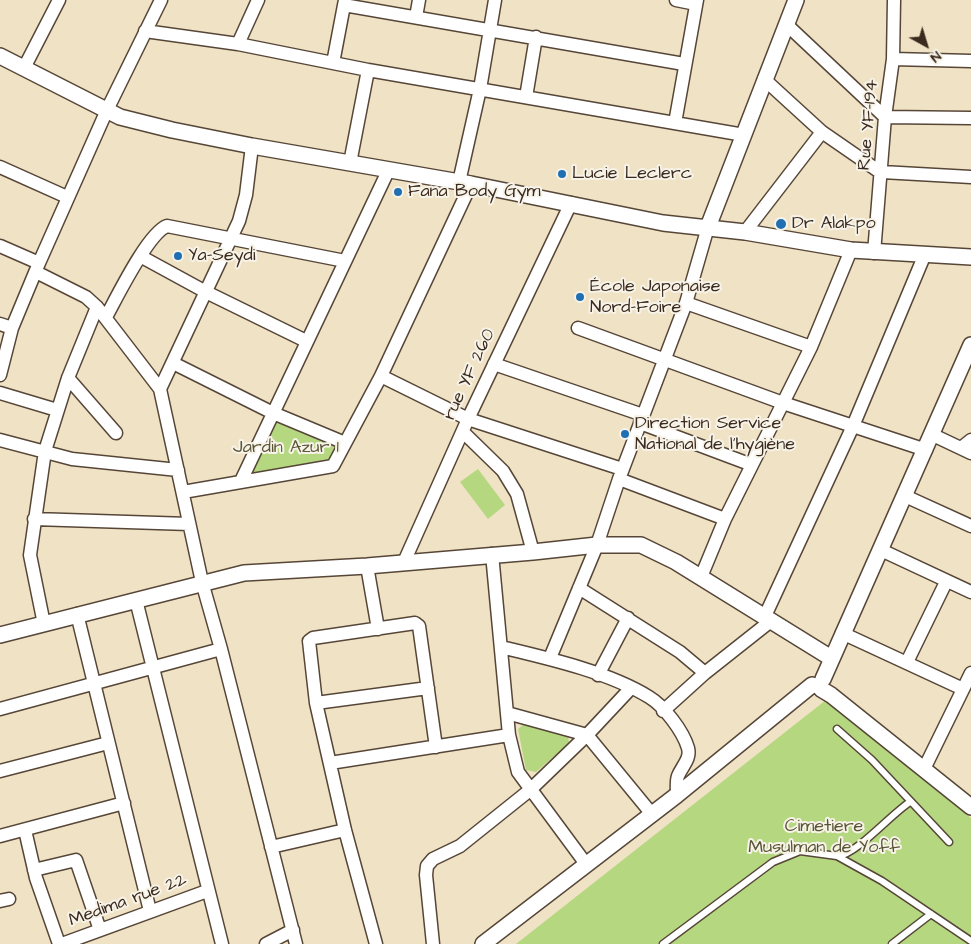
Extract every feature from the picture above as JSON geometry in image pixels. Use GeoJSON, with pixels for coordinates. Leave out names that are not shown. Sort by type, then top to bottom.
{"type":"FeatureCollection","features":[{"type":"Feature","properties":{"kind":"street"},"geometry":{"type":"LineString","coordinates":[[24,68],[59,0]]}},
{"type":"Feature","properties":{"kind":"street"},"geometry":{"type":"LineString","coordinates":[[0,375],[6,326],[37,268],[107,110],[161,0]]}},
{"type":"Feature","properties":{"kind":"street"},"geometry":{"type":"LineString","coordinates":[[238,44],[258,0]]}},
{"type":"Feature","properties":{"kind":"street"},"geometry":{"type":"LineString","coordinates":[[416,17],[419,0]]}},
{"type":"Feature","properties":{"kind":"street"},"geometry":{"type":"LineString","coordinates":[[182,492],[242,481],[329,469],[336,463],[381,376],[465,183],[495,0]]}},
{"type":"Feature","properties":{"kind":"street"},"geometry":{"type":"LineString","coordinates":[[675,123],[696,2],[676,0]]}},
{"type":"Feature","properties":{"kind":"street"},"geometry":{"type":"LineString","coordinates":[[550,658],[597,545],[620,474],[686,304],[708,227],[796,0]]}},
{"type":"Feature","properties":{"kind":"street","name":"Rue YF-194"},"geometry":{"type":"LineString","coordinates":[[874,253],[893,59],[894,0]]}},
{"type":"Feature","properties":{"kind":"street"},"geometry":{"type":"LineString","coordinates":[[333,63],[345,3],[684,64]]}},
{"type":"Feature","properties":{"kind":"street"},"geometry":{"type":"LineString","coordinates":[[786,24],[886,116],[971,118]]}},
{"type":"Feature","properties":{"kind":"street"},"geometry":{"type":"LineString","coordinates":[[145,31],[238,44],[368,70],[744,135]]}},
{"type":"Feature","properties":{"kind":"street"},"geometry":{"type":"LineString","coordinates":[[526,97],[536,37]]}},
{"type":"Feature","properties":{"kind":"street"},"geometry":{"type":"LineString","coordinates":[[0,56],[107,110],[134,121],[252,146],[465,183],[663,223],[745,232],[874,253],[971,257]]}},
{"type":"Feature","properties":{"kind":"street"},"geometry":{"type":"LineString","coordinates":[[893,59],[971,61]]}},
{"type":"Feature","properties":{"kind":"street"},"geometry":{"type":"LineString","coordinates":[[350,163],[368,70]]}},
{"type":"Feature","properties":{"kind":"street"},"geometry":{"type":"LineString","coordinates":[[764,80],[822,132],[882,172],[971,177]]}},
{"type":"Feature","properties":{"kind":"street"},"geometry":{"type":"LineString","coordinates":[[745,232],[822,132]]}},
{"type":"Feature","properties":{"kind":"street"},"geometry":{"type":"LineString","coordinates":[[160,389],[232,239],[246,195],[252,146]]}},
{"type":"Feature","properties":{"kind":"street"},"geometry":{"type":"LineString","coordinates":[[0,167],[67,197]]}},
{"type":"Feature","properties":{"kind":"street"},"geometry":{"type":"LineString","coordinates":[[242,481],[306,341],[389,169]]}},
{"type":"Feature","properties":{"kind":"street","name":"rue YF 260"},"geometry":{"type":"LineString","coordinates":[[404,562],[468,418],[570,203]]}},
{"type":"Feature","properties":{"kind":"street"},"geometry":{"type":"LineString","coordinates":[[106,317],[140,256],[158,232],[167,226],[345,261]]}},
{"type":"Feature","properties":{"kind":"street"},"geometry":{"type":"LineString","coordinates":[[0,246],[86,297],[106,317],[160,389],[202,582],[221,649],[296,944]]}},
{"type":"Feature","properties":{"kind":"street"},"geometry":{"type":"LineString","coordinates":[[701,577],[725,519],[812,347],[852,250]]}},
{"type":"Feature","properties":{"kind":"street"},"geometry":{"type":"LineString","coordinates":[[663,710],[768,618],[853,426],[925,254]]}},
{"type":"Feature","properties":{"kind":"street"},"geometry":{"type":"LineString","coordinates":[[140,256],[206,292],[306,341]]}},
{"type":"Feature","properties":{"kind":"street"},"geometry":{"type":"LineString","coordinates":[[686,304],[812,347]]}},
{"type":"Feature","properties":{"kind":"street"},"geometry":{"type":"LineString","coordinates":[[44,624],[30,555],[45,451],[68,378],[97,307]]}},
{"type":"Feature","properties":{"kind":"street"},"geometry":{"type":"LineString","coordinates":[[578,328],[784,403],[926,450]]}},
{"type":"Feature","properties":{"kind":"street"},"geometry":{"type":"LineString","coordinates":[[483,944],[823,680],[842,633],[933,435],[971,345]]}},
{"type":"Feature","properties":{"kind":"street"},"geometry":{"type":"LineString","coordinates":[[173,363],[273,413],[345,443]]}},
{"type":"Feature","properties":{"kind":"street"},"geometry":{"type":"LineString","coordinates":[[494,364],[642,419],[752,464]]}},
{"type":"Feature","properties":{"kind":"street"},"geometry":{"type":"LineString","coordinates":[[381,376],[468,418],[620,474],[725,519]]}},
{"type":"Feature","properties":{"kind":"street"},"geometry":{"type":"LineString","coordinates":[[68,378],[116,433]]}},
{"type":"Feature","properties":{"kind":"street"},"geometry":{"type":"LineString","coordinates":[[0,393],[58,410]]}},
{"type":"Feature","properties":{"kind":"street"},"geometry":{"type":"LineString","coordinates":[[463,432],[503,471],[517,494],[533,552]]}},
{"type":"Feature","properties":{"kind":"street"},"geometry":{"type":"LineString","coordinates":[[933,435],[968,447]]}},
{"type":"Feature","properties":{"kind":"street"},"geometry":{"type":"LineString","coordinates":[[0,440],[72,459],[178,470]]}},
{"type":"Feature","properties":{"kind":"street"},"geometry":{"type":"LineString","coordinates":[[905,496],[971,526]]}},
{"type":"Feature","properties":{"kind":"street"},"geometry":{"type":"LineString","coordinates":[[34,519],[189,524]]}},
{"type":"Feature","properties":{"kind":"street"},"geometry":{"type":"LineString","coordinates":[[0,635],[76,614],[244,573],[367,566],[597,545],[630,544],[650,548],[768,618],[823,680],[924,769],[971,807]]}},
{"type":"Feature","properties":{"kind":"street"},"geometry":{"type":"LineString","coordinates":[[881,550],[946,582],[971,592]]}},
{"type":"Feature","properties":{"kind":"street"},"geometry":{"type":"LineString","coordinates":[[492,554],[509,735],[518,772],[586,864]]}},
{"type":"Feature","properties":{"kind":"street"},"geometry":{"type":"LineString","coordinates":[[367,566],[378,629]]}},
{"type":"Feature","properties":{"kind":"street"},"geometry":{"type":"LineString","coordinates":[[907,662],[946,582]]}},
{"type":"Feature","properties":{"kind":"street"},"geometry":{"type":"LineString","coordinates":[[579,588],[680,652],[705,673]]}},
{"type":"Feature","properties":{"kind":"street"},"geometry":{"type":"LineString","coordinates":[[136,600],[207,892],[222,944]]}},
{"type":"Feature","properties":{"kind":"street"},"geometry":{"type":"LineString","coordinates":[[76,614],[150,911]]}},
{"type":"Feature","properties":{"kind":"street"},"geometry":{"type":"LineString","coordinates":[[598,675],[628,618]]}},
{"type":"Feature","properties":{"kind":"street"},"geometry":{"type":"LineString","coordinates":[[376,944],[345,830],[316,703],[309,640],[415,623],[419,626],[422,632],[436,747]]}},
{"type":"Feature","properties":{"kind":"street"},"geometry":{"type":"LineString","coordinates":[[842,633],[963,689]]}},
{"type":"Feature","properties":{"kind":"street"},"geometry":{"type":"LineString","coordinates":[[501,646],[550,658],[631,688],[650,698],[663,710],[680,733],[688,749],[687,761],[678,777],[677,794]]}},
{"type":"Feature","properties":{"kind":"street"},"geometry":{"type":"LineString","coordinates":[[0,709],[95,685],[221,649]]}},
{"type":"Feature","properties":{"kind":"street"},"geometry":{"type":"LineString","coordinates":[[924,769],[971,673]]}},
{"type":"Feature","properties":{"kind":"street"},"geometry":{"type":"LineString","coordinates":[[316,703],[428,688]]}},
{"type":"Feature","properties":{"kind":"street"},"geometry":{"type":"LineString","coordinates":[[433,944],[426,875],[427,866],[433,858],[460,846],[530,790],[587,735],[631,688]]}},
{"type":"Feature","properties":{"kind":"street"},"geometry":{"type":"LineString","coordinates":[[507,713],[587,735],[651,814]]}},
{"type":"Feature","properties":{"kind":"street"},"geometry":{"type":"LineString","coordinates":[[330,763],[509,735]]}},
{"type":"Feature","properties":{"kind":"street"},"geometry":{"type":"LineString","coordinates":[[0,771],[108,743]]}},
{"type":"Feature","properties":{"kind":"street"},"geometry":{"type":"LineString","coordinates":[[0,836],[124,803]]}},
{"type":"Feature","properties":{"kind":"street"},"geometry":{"type":"LineString","coordinates":[[25,830],[34,870],[61,944]]}},
{"type":"Feature","properties":{"kind":"street"},"geometry":{"type":"LineString","coordinates":[[271,847],[345,830]]}},
{"type":"Feature","properties":{"kind":"street"},"geometry":{"type":"LineString","coordinates":[[34,870],[72,860],[78,862],[100,930]]}},
{"type":"Feature","properties":{"kind":"street","name":"Medima rue 22"},"geometry":{"type":"LineString","coordinates":[[61,944],[207,892]]}},
{"type":"Feature","properties":{"kind":"street"},"geometry":{"type":"LineString","coordinates":[[266,944],[293,930]]}},
{"type":"Feature","properties":{"kind":"lane"},"geometry":{"type":"LineString","coordinates":[[837,729],[872,760],[949,842]]}},
{"type":"Feature","properties":{"kind":"lane"},"geometry":{"type":"LineString","coordinates":[[837,856],[850,852],[892,814],[910,802]]}},
{"type":"Feature","properties":{"kind":"lane"},"geometry":{"type":"LineString","coordinates":[[663,944],[773,862],[800,851],[837,856],[882,880],[971,941]]}},
{"type":"Feature","properties":{"kind":"lane"},"geometry":{"type":"LineString","coordinates":[[892,944],[931,914]]}},
{"type":"Feature","properties":{"kind":"green space","name":"Jardin Azur 1"},"geometry":{"type":"Polygon","coordinates":[[[276,419],[340,446],[330,463],[249,476],[276,419]]]}},
{"type":"Feature","properties":{"kind":"green space"},"geometry":{"type":"Polygon","coordinates":[[[478,469],[505,505],[488,519],[460,482],[478,469]]]}},
{"type":"Feature","properties":{"kind":"green space","name":"Cimetiere Musulman de Yoff"},"geometry":{"type":"Polygon","coordinates":[[[826,700],[971,818],[971,944],[516,944],[826,700]]]}},
{"type":"Feature","properties":{"kind":"green space"},"geometry":{"type":"Polygon","coordinates":[[[525,723],[568,735],[569,743],[536,772],[526,770],[518,729],[525,723]]]}},
{"type":"Feature","properties":{"kind":"place","name":"Lucie Leclerc"},"geometry":{"type":"Point","coordinates":[562,174]}},
{"type":"Feature","properties":{"kind":"place","name":"Fana Body Gym"},"geometry":{"type":"Point","coordinates":[398,192]}},
{"type":"Feature","properties":{"kind":"place","name":"Dr Alakpo"},"geometry":{"type":"Point","coordinates":[781,224]}},
{"type":"Feature","properties":{"kind":"place","name":"Ya-Seydi"},"geometry":{"type":"Point","coordinates":[178,256]}},
{"type":"Feature","properties":{"kind":"place","name":"École Japonaise Nord-Foire"},"geometry":{"type":"Point","coordinates":[580,297]}},
{"type":"Feature","properties":{"kind":"place","name":"Direction Service National de l'hygiène"},"geometry":{"type":"Point","coordinates":[625,434]}}]}
